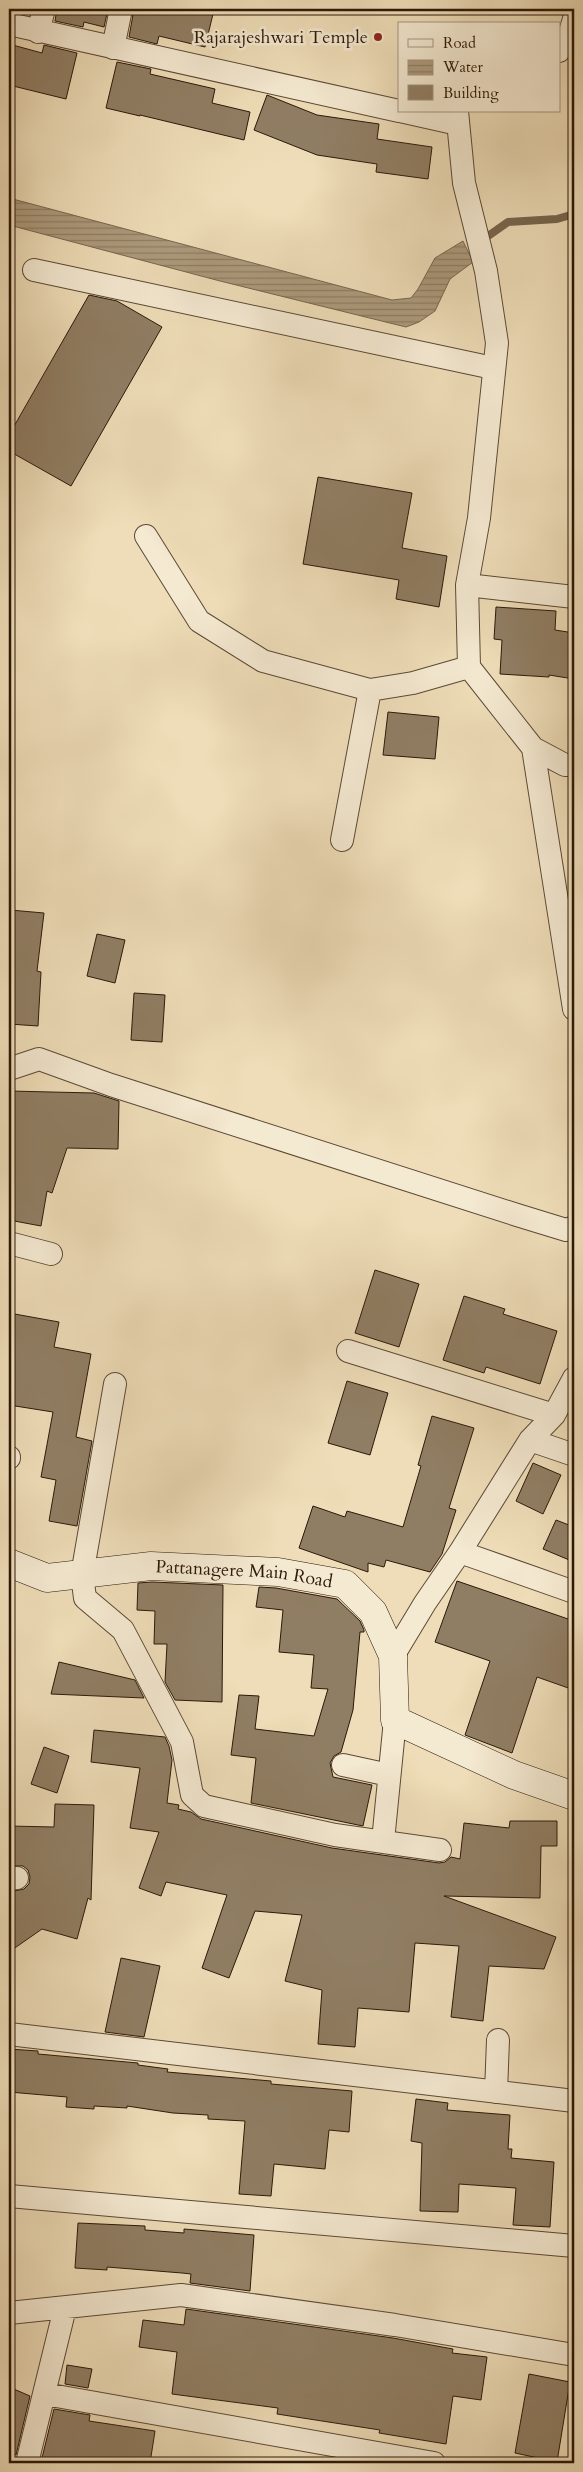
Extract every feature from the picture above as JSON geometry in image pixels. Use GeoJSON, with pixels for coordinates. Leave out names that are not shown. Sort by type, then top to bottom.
{"type":"FeatureCollection","features":[{"type":"Feature","properties":{"kind":"street"},"geometry":{"type":"LineString","coordinates":[[38,32],[44,9]]}},
{"type":"Feature","properties":{"kind":"street"},"geometry":{"type":"LineString","coordinates":[[113,48],[121,9]]}},
{"type":"Feature","properties":{"kind":"street"},"geometry":{"type":"LineString","coordinates":[[560,50],[568,39],[574,19]]}},
{"type":"Feature","properties":{"kind":"street"},"geometry":{"type":"LineString","coordinates":[[9,24],[38,32],[398,111]]}},
{"type":"Feature","properties":{"kind":"street"},"geometry":{"type":"LineString","coordinates":[[408,112],[458,118],[464,183],[480,242],[497,342],[479,518],[468,585],[469,666],[533,748],[565,765],[574,766]]}},
{"type":"Feature","properties":{"kind":"street"},"geometry":{"type":"LineString","coordinates":[[34,270],[493,368]]}},
{"type":"Feature","properties":{"kind":"street"},"geometry":{"type":"LineString","coordinates":[[146,536],[199,621],[264,662],[370,690],[413,682],[469,666]]}},
{"type":"Feature","properties":{"kind":"street"},"geometry":{"type":"LineString","coordinates":[[468,585],[574,597]]}},
{"type":"Feature","properties":{"kind":"street"},"geometry":{"type":"LineString","coordinates":[[342,840],[370,690]]}},
{"type":"Feature","properties":{"kind":"street"},"geometry":{"type":"LineString","coordinates":[[533,748],[574,1009]]}},
{"type":"Feature","properties":{"kind":"street"},"geometry":{"type":"LineString","coordinates":[[9,1069],[39,1059],[111,1085],[517,1215],[566,1230],[574,1227]]}},
{"type":"Feature","properties":{"kind":"street"},"geometry":{"type":"LineString","coordinates":[[9,1243],[51,1254]]}},
{"type":"Feature","properties":{"kind":"street"},"geometry":{"type":"LineString","coordinates":[[348,1351],[554,1415]]}},
{"type":"Feature","properties":{"kind":"street"},"geometry":{"type":"LineString","coordinates":[[393,1656],[530,1440],[554,1415],[574,1378]]}},
{"type":"Feature","properties":{"kind":"street"},"geometry":{"type":"LineString","coordinates":[[115,1384],[82,1575],[85,1598],[123,1630],[182,1742],[192,1795],[204,1806],[335,1835],[440,1850]]}},
{"type":"Feature","properties":{"kind":"street"},"geometry":{"type":"LineString","coordinates":[[530,1440],[574,1455]]}},
{"type":"Feature","properties":{"kind":"street"},"geometry":{"type":"LineString","coordinates":[[460,1552],[574,1592]]}},
{"type":"Feature","properties":{"kind":"street","name":"Pattanagere Main Road"},"geometry":{"type":"LineString","coordinates":[[9,1563],[47,1578],[150,1566],[278,1572],[346,1584],[373,1612],[393,1656],[394,1720]]}},
{"type":"Feature","properties":{"kind":"street"},"geometry":{"type":"LineString","coordinates":[[383,1841],[394,1720],[514,1775],[574,1796]]}},
{"type":"Feature","properties":{"kind":"street"},"geometry":{"type":"LineString","coordinates":[[343,1765],[389,1775]]}},
{"type":"Feature","properties":{"kind":"street"},"geometry":{"type":"LineString","coordinates":[[9,2034],[574,2101]]}},
{"type":"Feature","properties":{"kind":"street"},"geometry":{"type":"LineString","coordinates":[[496,2092],[498,2040]]}},
{"type":"Feature","properties":{"kind":"street"},"geometry":{"type":"LineString","coordinates":[[9,2196],[574,2246]]}},
{"type":"Feature","properties":{"kind":"street"},"geometry":{"type":"LineString","coordinates":[[9,2313],[181,2295],[395,2325],[574,2355]]}},
{"type":"Feature","properties":{"kind":"street"},"geometry":{"type":"LineString","coordinates":[[27,2463],[65,2308]]}},
{"type":"Feature","properties":{"kind":"street"},"geometry":{"type":"LineString","coordinates":[[45,2394],[434,2463]]}},
{"type":"Feature","properties":{"kind":"water"},"geometry":{"type":"Polygon","coordinates":[[[9,198],[392,300],[411,298],[435,258],[463,241],[473,262],[450,279],[435,311],[419,322],[406,327],[220,281],[9,225],[9,198]]]}},
{"type":"Feature","properties":{"kind":"building"},"geometry":{"type":"Polygon","coordinates":[[[57,9],[108,9],[104,27],[84,22],[83,27],[55,21],[57,9]]]}},
{"type":"Feature","properties":{"kind":"building"},"geometry":{"type":"Polygon","coordinates":[[[134,9],[192,9],[213,14],[205,47],[159,36],[157,44],[129,37],[134,9]]]}},
{"type":"Feature","properties":{"kind":"building"},"geometry":{"type":"Polygon","coordinates":[[[9,44],[42,53],[44,45],[77,53],[66,99],[9,85],[9,44]]]}},
{"type":"Feature","properties":{"kind":"building"},"geometry":{"type":"Polygon","coordinates":[[[117,62],[151,69],[150,74],[215,89],[212,103],[250,112],[244,140],[106,108],[117,62]]]}},
{"type":"Feature","properties":{"kind":"building"},"geometry":{"type":"Polygon","coordinates":[[[267,95],[317,115],[379,124],[377,139],[432,147],[428,179],[376,172],[377,164],[317,155],[254,130],[267,95]]]}},
{"type":"Feature","properties":{"kind":"building"},"geometry":{"type":"Polygon","coordinates":[[[89,295],[117,301],[162,327],[71,486],[9,451],[9,435],[89,295]]]}},
{"type":"Feature","properties":{"kind":"building"},"geometry":{"type":"Polygon","coordinates":[[[318,477],[412,493],[402,548],[447,556],[439,607],[396,599],[399,580],[303,564],[318,477]]]}},
{"type":"Feature","properties":{"kind":"building"},"geometry":{"type":"Polygon","coordinates":[[[496,607],[556,611],[555,630],[574,633],[574,679],[549,675],[549,677],[500,674],[502,640],[494,639],[496,607]]]}},
{"type":"Feature","properties":{"kind":"building"},"geometry":{"type":"Polygon","coordinates":[[[388,712],[439,717],[435,759],[383,755],[388,712]]]}},
{"type":"Feature","properties":{"kind":"building"},"geometry":{"type":"Polygon","coordinates":[[[10,910],[44,913],[37,971],[41,972],[38,1026],[9,1024],[10,910]]]}},
{"type":"Feature","properties":{"kind":"building"},"geometry":{"type":"Polygon","coordinates":[[[97,934],[125,940],[115,983],[87,976],[97,934]]]}},
{"type":"Feature","properties":{"kind":"building"},"geometry":{"type":"Polygon","coordinates":[[[134,993],[165,995],[162,1042],[131,1040],[134,993]]]}},
{"type":"Feature","properties":{"kind":"building"},"geometry":{"type":"Polygon","coordinates":[[[9,1091],[94,1093],[119,1101],[118,1149],[67,1148],[52,1193],[47,1191],[41,1226],[9,1220],[9,1091]]]}},
{"type":"Feature","properties":{"kind":"building"},"geometry":{"type":"Polygon","coordinates":[[[375,1270],[419,1284],[399,1347],[355,1333],[375,1270]]]}},
{"type":"Feature","properties":{"kind":"building"},"geometry":{"type":"Polygon","coordinates":[[[464,1296],[505,1309],[503,1314],[557,1331],[540,1384],[486,1367],[484,1373],[443,1360],[464,1296]]]}},
{"type":"Feature","properties":{"kind":"building"},"geometry":{"type":"Polygon","coordinates":[[[9,1313],[59,1322],[54,1347],[91,1354],[76,1437],[92,1441],[77,1526],[49,1521],[56,1480],[41,1477],[53,1412],[9,1405],[9,1313]]]}},
{"type":"Feature","properties":{"kind":"building"},"geometry":{"type":"Polygon","coordinates":[[[347,1381],[388,1393],[370,1455],[328,1443],[347,1381]]]}},
{"type":"Feature","properties":{"kind":"building"},"geometry":{"type":"Polygon","coordinates":[[[432,1416],[474,1428],[449,1508],[456,1510],[442,1554],[430,1572],[386,1560],[384,1567],[368,1563],[368,1572],[299,1548],[313,1506],[345,1517],[347,1511],[403,1527],[421,1466],[418,1465],[432,1416]]]}},
{"type":"Feature","properties":{"kind":"building"},"geometry":{"type":"Polygon","coordinates":[[[533,1463],[561,1475],[543,1514],[516,1501],[533,1463]]]}},
{"type":"Feature","properties":{"kind":"building"},"geometry":{"type":"Polygon","coordinates":[[[556,1520],[574,1527],[574,1562],[543,1549],[556,1520]]]}},
{"type":"Feature","properties":{"kind":"building"},"geometry":{"type":"Polygon","coordinates":[[[457,1581],[574,1621],[574,1690],[537,1677],[512,1753],[465,1735],[490,1661],[435,1642],[457,1581]]]}},
{"type":"Feature","properties":{"kind":"building"},"geometry":{"type":"Polygon","coordinates":[[[138,1583],[223,1585],[222,1702],[175,1700],[165,1682],[167,1644],[154,1644],[155,1611],[137,1610],[138,1583]]]}},
{"type":"Feature","properties":{"kind":"building"},"geometry":{"type":"Polygon","coordinates":[[[259,1587],[276,1588],[337,1599],[360,1621],[364,1630],[364,1632],[360,1632],[353,1710],[341,1752],[334,1756],[330,1763],[333,1777],[372,1785],[363,1826],[251,1803],[256,1758],[231,1755],[239,1695],[259,1696],[255,1729],[314,1736],[328,1689],[311,1688],[314,1655],[279,1652],[283,1610],[256,1607],[259,1587]]]}},
{"type":"Feature","properties":{"kind":"building"},"geometry":{"type":"Polygon","coordinates":[[[59,1662],[135,1680],[144,1698],[51,1694],[59,1662]]]}},
{"type":"Feature","properties":{"kind":"building"},"geometry":{"type":"Polygon","coordinates":[[[94,1730],[165,1737],[172,1760],[167,1803],[179,1805],[178,1809],[191,1812],[201,1819],[332,1848],[439,1863],[445,1862],[451,1857],[460,1859],[464,1823],[509,1828],[510,1821],[557,1821],[557,1846],[541,1846],[540,1898],[444,1896],[556,1937],[544,1969],[489,1966],[483,2021],[451,2017],[459,1946],[415,1943],[409,2012],[358,2008],[355,2047],[318,2044],[322,1990],[285,1981],[302,1915],[255,1911],[229,1978],[202,1968],[227,1895],[166,1882],[161,1896],[139,1888],[159,1832],[130,1828],[140,1768],[91,1762],[94,1730]]]}},
{"type":"Feature","properties":{"kind":"building"},"geometry":{"type":"Polygon","coordinates":[[[44,1747],[69,1756],[57,1793],[31,1784],[44,1747]]]}},
{"type":"Feature","properties":{"kind":"building"},"geometry":{"type":"Polygon","coordinates":[[[55,1804],[94,1805],[91,1900],[88,1898],[77,1939],[42,1929],[9,1952],[9,1892],[24,1889],[29,1884],[30,1877],[28,1870],[23,1866],[9,1866],[9,1826],[54,1827],[55,1804]]]}},
{"type":"Feature","properties":{"kind":"building"},"geometry":{"type":"Polygon","coordinates":[[[121,1958],[160,1966],[144,2037],[105,2032],[121,1958]]]}},
{"type":"Feature","properties":{"kind":"building"},"geometry":{"type":"Polygon","coordinates":[[[9,2049],[38,2051],[38,2054],[138,2063],[138,2065],[168,2069],[167,2072],[271,2081],[271,2084],[352,2091],[349,2132],[329,2130],[325,2169],[274,2164],[271,2196],[239,2194],[245,2121],[208,2119],[208,2115],[173,2113],[127,2106],[127,2108],[94,2106],[94,2109],[66,2107],[67,2097],[9,2092],[9,2049]]]}},
{"type":"Feature","properties":{"kind":"building"},"geometry":{"type":"Polygon","coordinates":[[[416,2099],[448,2103],[447,2110],[510,2115],[508,2149],[512,2149],[511,2158],[554,2162],[550,2227],[513,2225],[516,2188],[459,2184],[458,2212],[420,2211],[422,2143],[411,2141],[416,2099]]]}},
{"type":"Feature","properties":{"kind":"building"},"geometry":{"type":"Polygon","coordinates":[[[78,2223],[145,2226],[145,2230],[184,2233],[184,2229],[254,2235],[250,2291],[190,2283],[191,2274],[107,2267],[107,2270],[75,2268],[78,2223]]]}},
{"type":"Feature","properties":{"kind":"building"},"geometry":{"type":"Polygon","coordinates":[[[186,2309],[393,2338],[453,2349],[452,2353],[487,2357],[481,2400],[453,2396],[446,2444],[379,2433],[380,2430],[277,2414],[278,2408],[172,2394],[177,2352],[139,2347],[143,2320],[184,2325],[186,2309]]]}},
{"type":"Feature","properties":{"kind":"building"},"geometry":{"type":"Polygon","coordinates":[[[67,2365],[92,2369],[88,2388],[65,2384],[67,2365]]]}},
{"type":"Feature","properties":{"kind":"building"},"geometry":{"type":"Polygon","coordinates":[[[529,2374],[570,2382],[557,2462],[515,2453],[529,2374]]]}},
{"type":"Feature","properties":{"kind":"building"},"geometry":{"type":"Polygon","coordinates":[[[9,2387],[30,2396],[16,2455],[9,2452],[9,2387]]]}},
{"type":"Feature","properties":{"kind":"building"},"geometry":{"type":"Polygon","coordinates":[[[54,2409],[90,2415],[89,2421],[155,2431],[150,2463],[41,2462],[54,2409]]]}},
{"type":"Feature","properties":{"kind":"waterway"},"geometry":{"type":"LineString","coordinates":[[481,241],[508,222],[557,219],[574,214]]}},
{"type":"Feature","properties":{"kind":"place","name":"Rajarajeshwari Temple"},"geometry":{"type":"Point","coordinates":[378,37]}}]}
